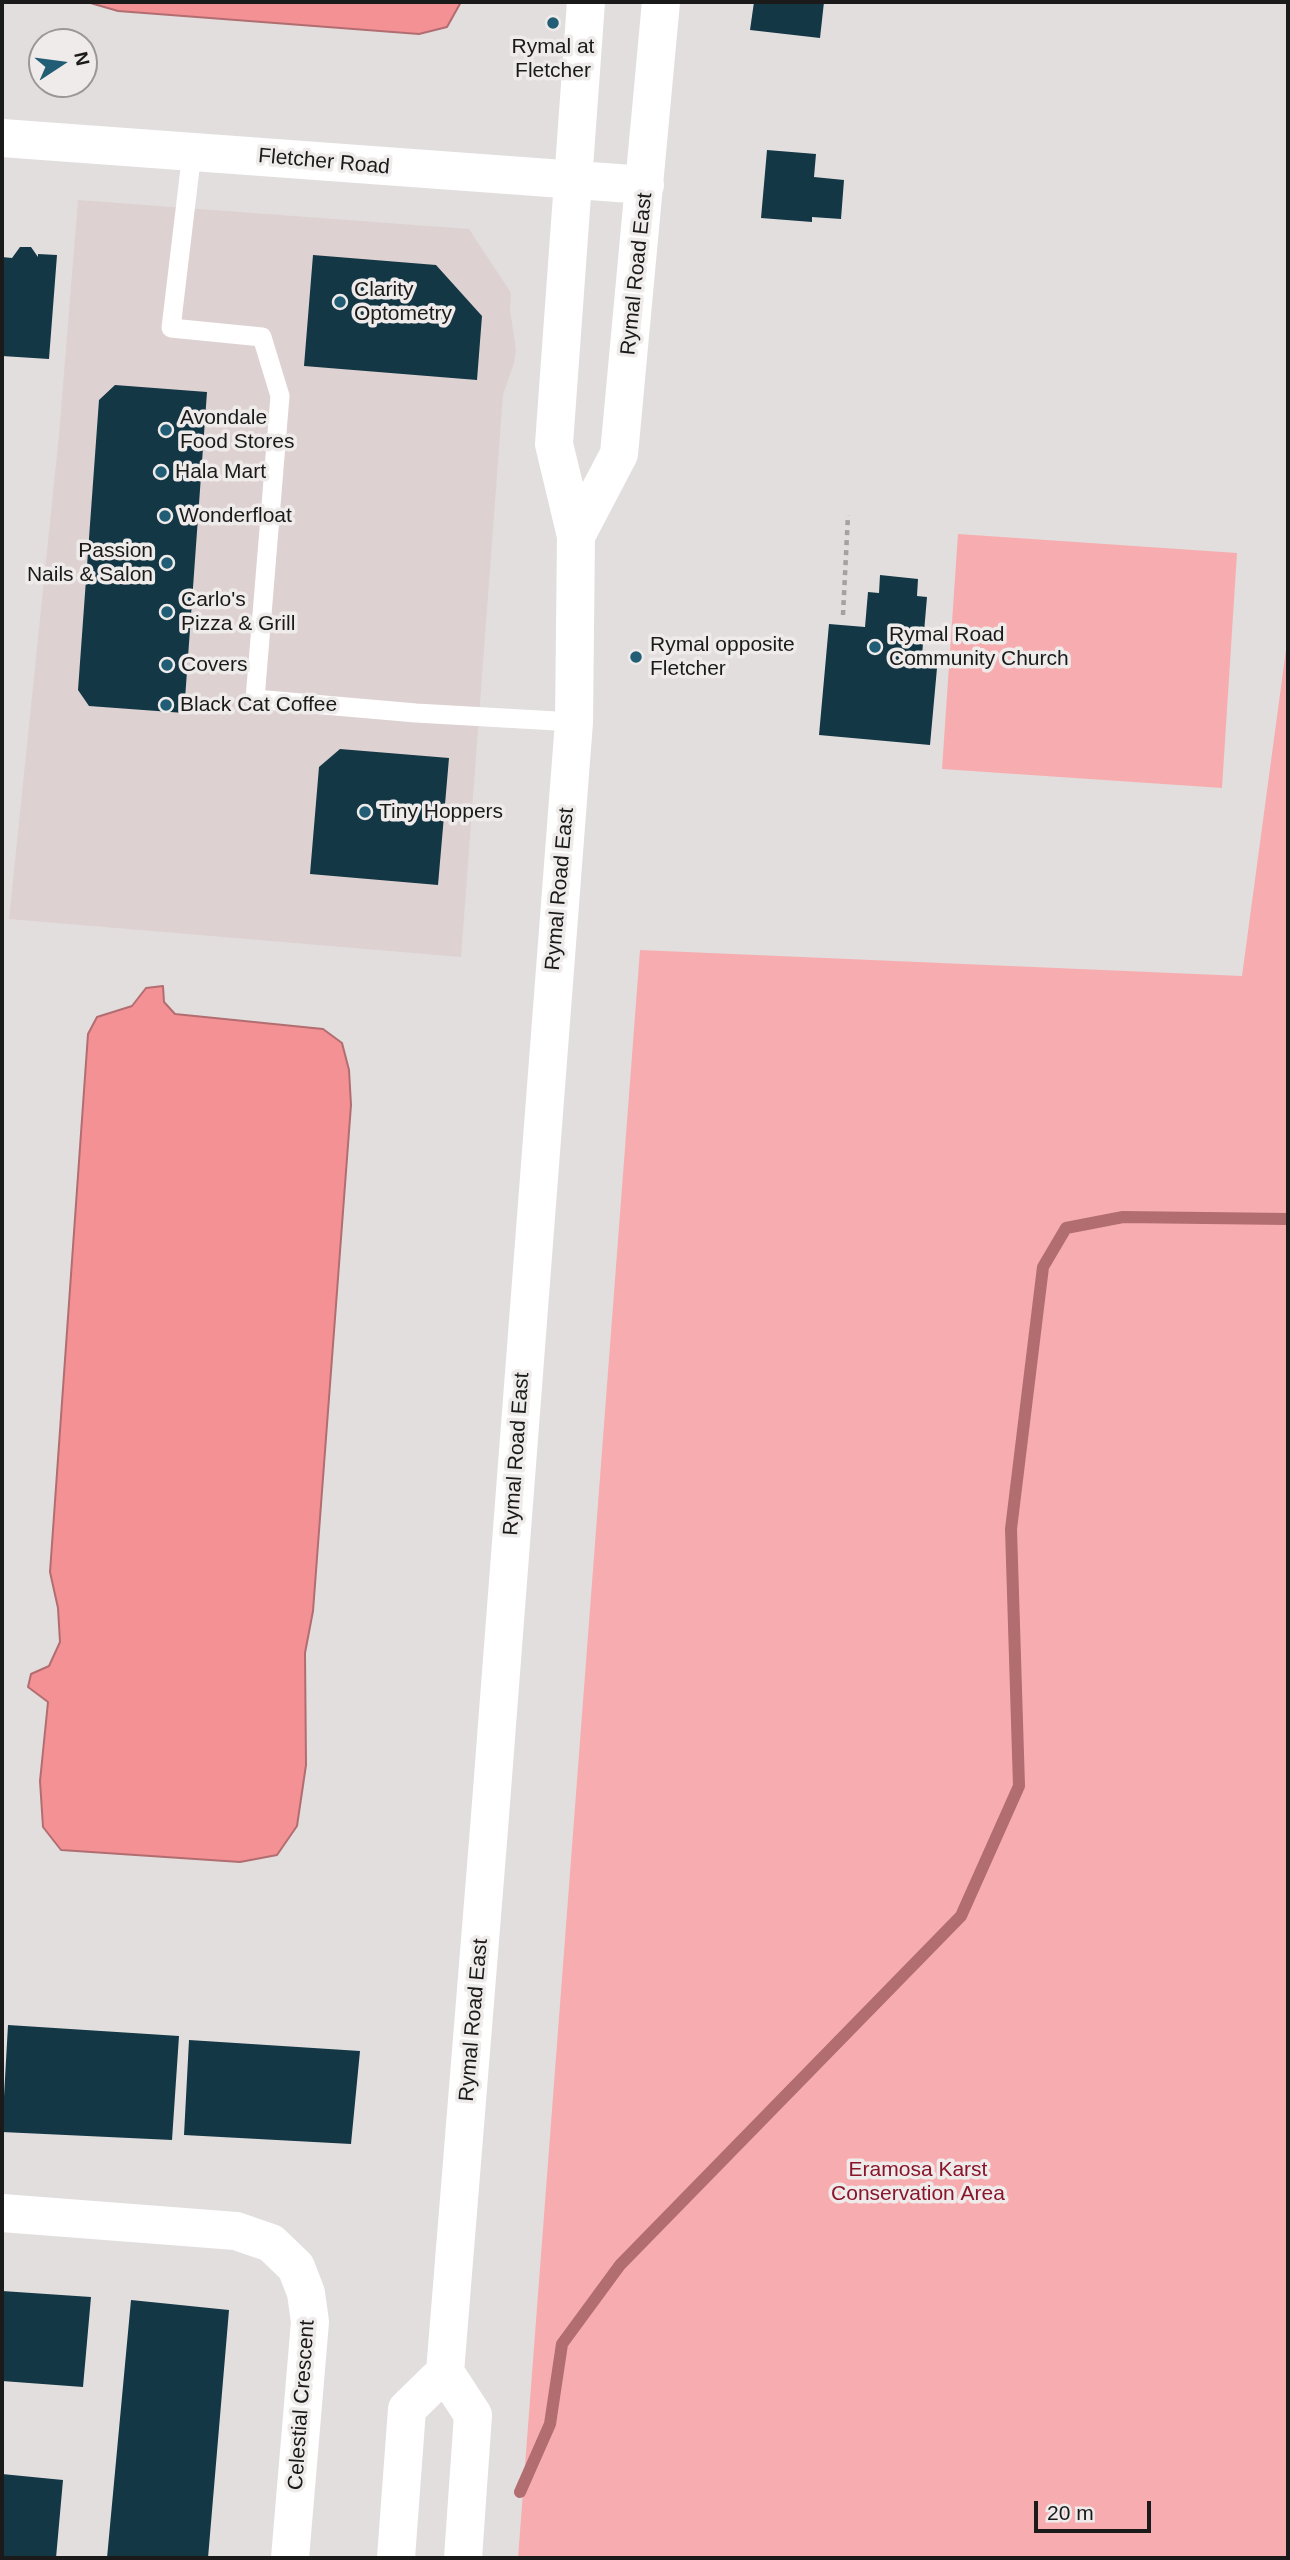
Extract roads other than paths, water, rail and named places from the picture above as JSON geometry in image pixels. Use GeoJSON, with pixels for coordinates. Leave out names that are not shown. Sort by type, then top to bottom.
{"type":"FeatureCollection","features":[{"type":"Feature","properties":{"kind":"main road","name":"Rymal Road East"},"geometry":{"type":"LineString","coordinates":[[444,2372],[488,1843],[574,722],[576,536],[554,444],[586,2]]}},
{"type":"Feature","properties":{"kind":"main road","name":"Rymal Road East"},"geometry":{"type":"LineString","coordinates":[[576,536],[619,454],[662,2]]}},
{"type":"Feature","properties":{"kind":"main road","name":"Fletcher Road"},"geometry":{"type":"LineString","coordinates":[[2,138],[645,185]]}},
{"type":"Feature","properties":{"kind":"main road","name":"Celestial Crescent"},"geometry":{"type":"LineString","coordinates":[[2,2213],[236,2231],[271,2243],[296,2267],[306,2293],[310,2322],[290,2558]]}},
{"type":"Feature","properties":{"kind":"main road"},"geometry":{"type":"LineString","coordinates":[[396,2558],[407,2409],[444,2372],[473,2415],[463,2558]]}},
{"type":"Feature","properties":{"kind":"lane"},"geometry":{"type":"LineString","coordinates":[[192,152],[171,328],[262,337],[280,396],[255,699],[416,713],[574,722]]}},
{"type":"Feature","properties":{"kind":"waterway"},"geometry":{"type":"LineString","coordinates":[[520,2492],[550,2424],[562,2344],[620,2265],[961,1916],[1019,1786],[1011,1529],[1043,1267],[1066,1228],[1123,1217],[1288,1219]]}},
{"type":"Feature","properties":{"kind":"place","name":"Rymal at Fletcher"},"geometry":{"type":"Point","coordinates":[553,23]}},
{"type":"Feature","properties":{"kind":"place","name":"Clarity Optometry"},"geometry":{"type":"Point","coordinates":[340,302]}},
{"type":"Feature","properties":{"kind":"place","name":"Avondale Food Stores"},"geometry":{"type":"Point","coordinates":[166,430]}},
{"type":"Feature","properties":{"kind":"place","name":"Hala Mart"},"geometry":{"type":"Point","coordinates":[161,472]}},
{"type":"Feature","properties":{"kind":"place","name":"Wonderfloat"},"geometry":{"type":"Point","coordinates":[165,516]}},
{"type":"Feature","properties":{"kind":"place","name":"Passion Nails & Salon"},"geometry":{"type":"Point","coordinates":[167,563]}},
{"type":"Feature","properties":{"kind":"place","name":"Carlo's Pizza & Grill"},"geometry":{"type":"Point","coordinates":[167,612]}},
{"type":"Feature","properties":{"kind":"place","name":"Rymal Road Community Church"},"geometry":{"type":"Point","coordinates":[875,647]}},
{"type":"Feature","properties":{"kind":"place","name":"Rymal opposite Fletcher"},"geometry":{"type":"Point","coordinates":[636,657]}},
{"type":"Feature","properties":{"kind":"place","name":"Covers"},"geometry":{"type":"Point","coordinates":[167,665]}},
{"type":"Feature","properties":{"kind":"place","name":"Black Cat Coffee"},"geometry":{"type":"Point","coordinates":[166,705]}},
{"type":"Feature","properties":{"kind":"place","name":"Tiny Hoppers"},"geometry":{"type":"Point","coordinates":[365,812]}},
{"type":"Feature","properties":{"kind":"park label","name":"Eramosa Karst Conservation Area"},"geometry":{"type":"Point","coordinates":[918,2182]}}]}
